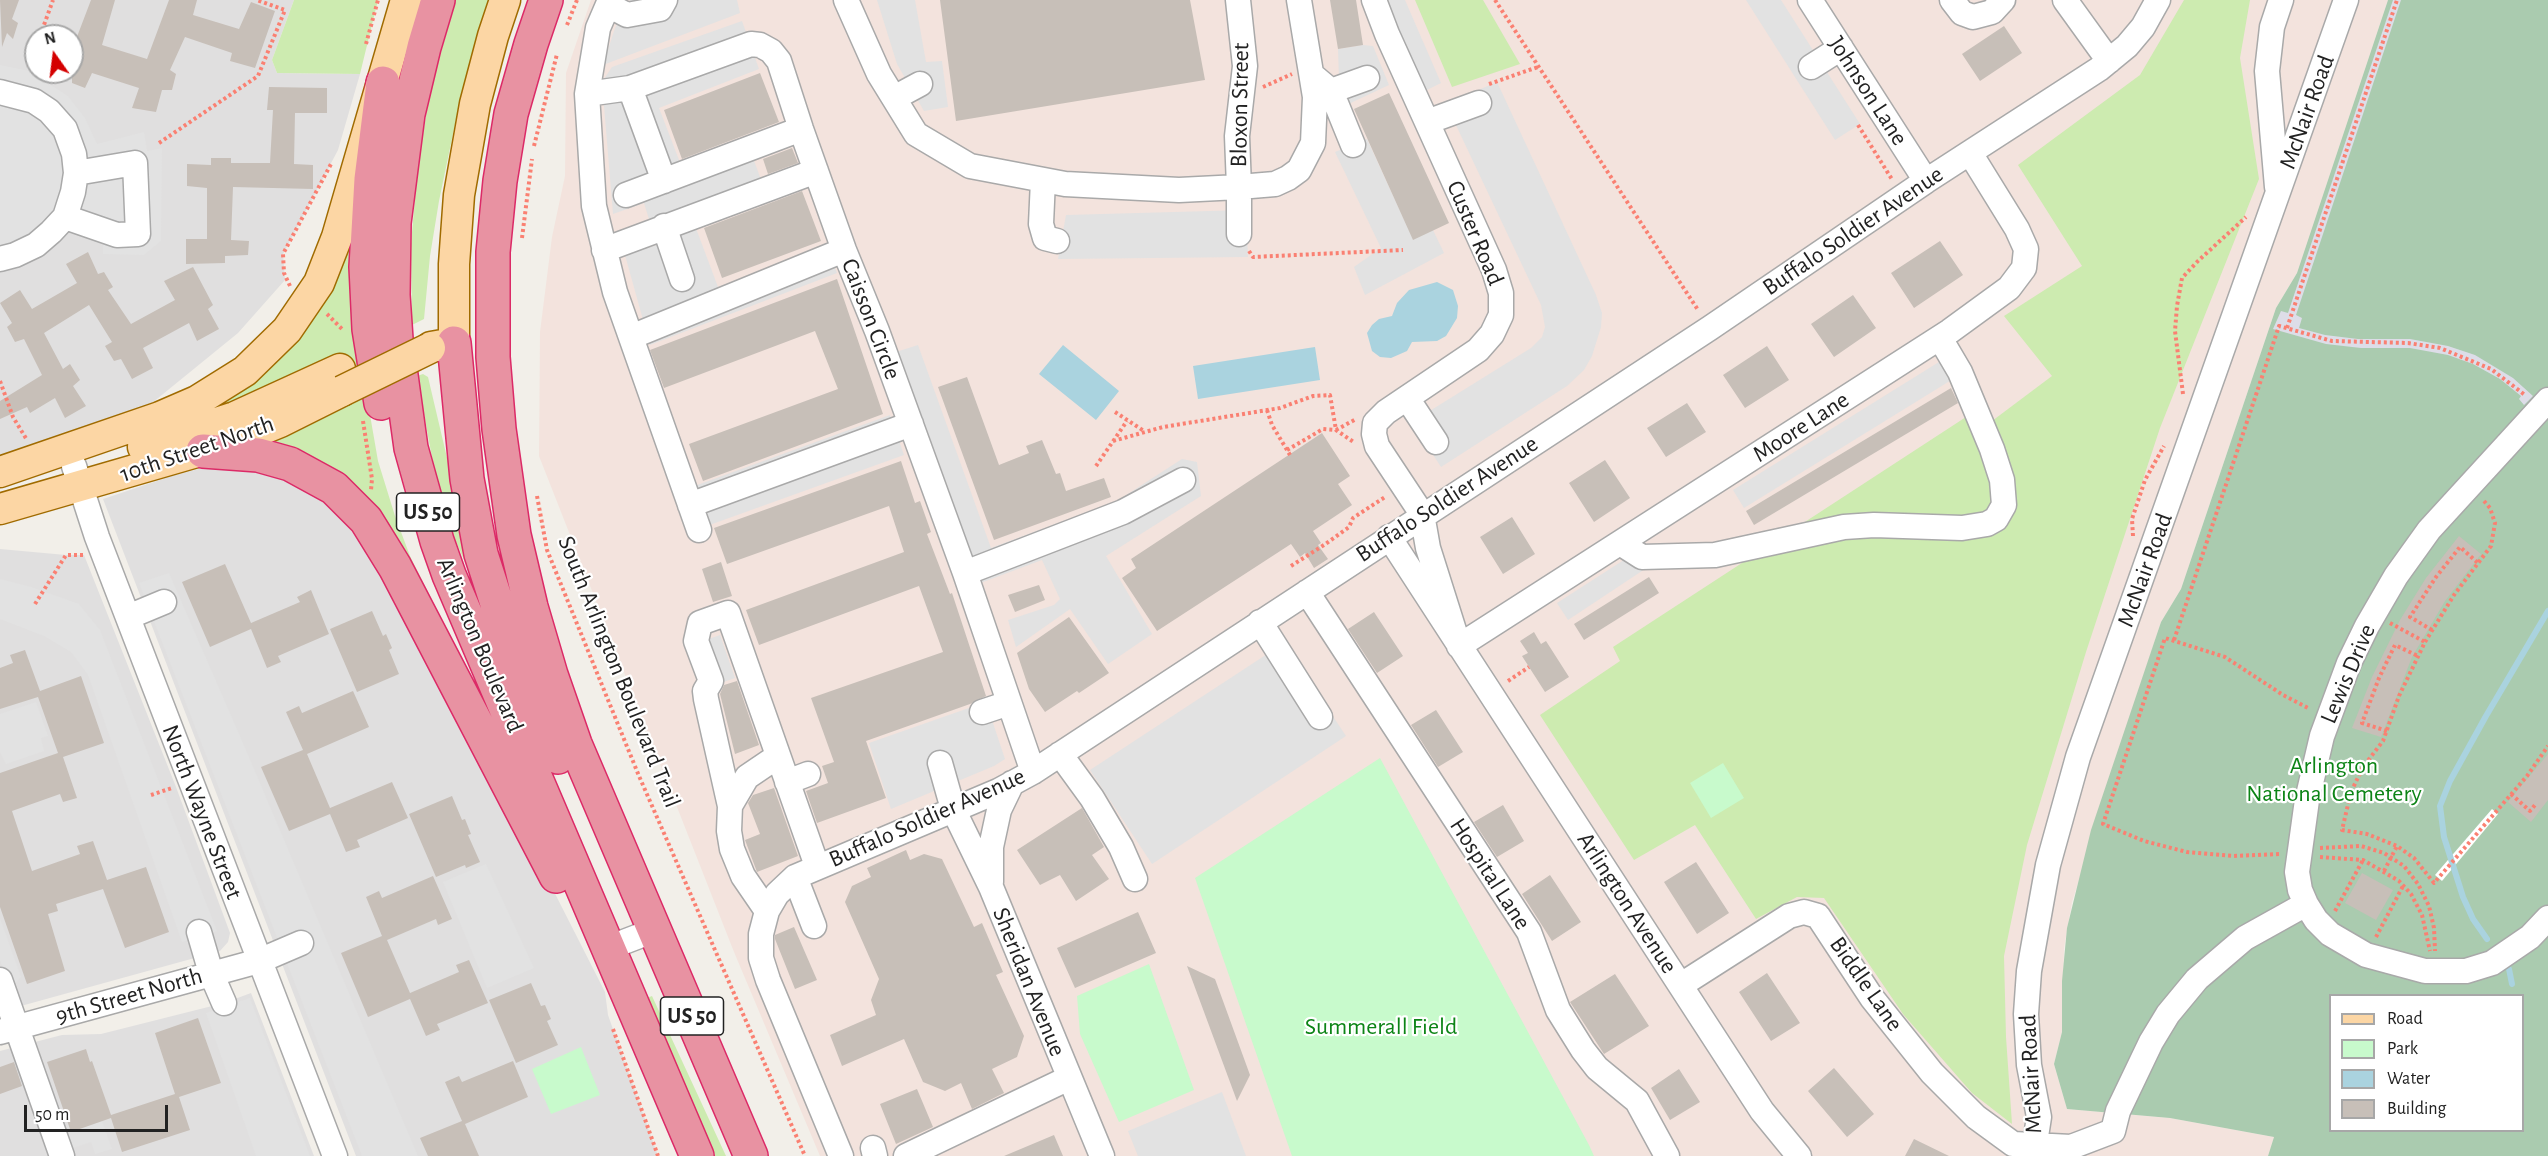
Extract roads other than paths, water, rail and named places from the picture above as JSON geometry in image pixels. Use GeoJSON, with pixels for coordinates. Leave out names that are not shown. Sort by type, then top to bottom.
{"type":"FeatureCollection","features":[{"type":"Feature","properties":{"kind":"highway","name":"Arlington Boulevard"},"geometry":{"type":"LineString","coordinates":[[438,0],[415,83],[402,151],[394,223],[393,295],[400,383],[411,448],[436,541],[449,575],[697,1156]]}},
{"type":"Feature","properties":{"kind":"highway","name":"US 50"},"geometry":{"type":"LineString","coordinates":[[546,0],[511,114],[495,218],[492,322],[499,429],[516,544],[551,675],[588,777],[751,1156]]}},
{"type":"Feature","properties":{"kind":"highway"},"geometry":{"type":"LineString","coordinates":[[382,83],[371,179],[366,267],[374,364],[403,500],[449,575]]}},
{"type":"Feature","properties":{"kind":"highway"},"geometry":{"type":"LineString","coordinates":[[441,338],[480,545],[494,598],[511,647],[561,764],[632,876]]}},
{"type":"Feature","properties":{"kind":"highway"},"geometry":{"type":"LineString","coordinates":[[203,451],[258,455],[290,464],[334,488],[366,520],[395,567],[555,875],[608,948]]}},
{"type":"Feature","properties":{"kind":"main road"},"geometry":{"type":"LineString","coordinates":[[0,471],[160,417],[197,401],[230,382],[273,345],[308,301],[329,260],[406,0]]}},
{"type":"Feature","properties":{"kind":"main road"},"geometry":{"type":"LineString","coordinates":[[441,338],[462,175],[483,70],[505,0]]}},
{"type":"Feature","properties":{"kind":"main road","name":"10th Street North"},"geometry":{"type":"LineString","coordinates":[[0,509],[77,476],[341,380],[441,338]]}},
{"type":"Feature","properties":{"kind":"main road","name":"10th Street North"},"geometry":{"type":"LineString","coordinates":[[0,487],[77,476],[203,451],[280,422],[341,380]]}},
{"type":"Feature","properties":{"kind":"street"},"geometry":{"type":"LineString","coordinates":[[665,0],[660,9],[627,15],[609,3],[598,28],[587,94],[594,206],[603,250],[631,337],[699,530]]}},
{"type":"Feature","properties":{"kind":"street"},"geometry":{"type":"LineString","coordinates":[[846,0],[879,74],[916,134],[970,166],[1065,184],[1179,190],[1239,187],[1239,234]]}},
{"type":"Feature","properties":{"kind":"street","name":"Bloxon Street"},"geometry":{"type":"LineString","coordinates":[[1238,0],[1245,66],[1237,136],[1239,187],[1275,184],[1299,170],[1313,143],[1316,124],[1311,70],[1299,0]]}},
{"type":"Feature","properties":{"kind":"street","name":"Custer Road"},"geometry":{"type":"LineString","coordinates":[[1374,0],[1387,34],[1494,270],[1501,293],[1501,315],[1492,334],[1478,350],[1407,398],[1375,423],[1374,434],[1377,446],[1422,514]]}},
{"type":"Feature","properties":{"kind":"street","name":"Johnson Lane"},"geometry":{"type":"LineString","coordinates":[[1810,0],[1926,181]]}},
{"type":"Feature","properties":{"kind":"street"},"geometry":{"type":"LineString","coordinates":[[1952,0],[1962,13],[1973,17],[1992,12],[2003,0]]}},
{"type":"Feature","properties":{"kind":"street"},"geometry":{"type":"LineString","coordinates":[[2065,0],[2109,61]]}},
{"type":"Feature","properties":{"kind":"street","name":"Buffalo Soldier Avenue"},"geometry":{"type":"LineString","coordinates":[[841,1156],[761,958],[760,934],[767,911],[777,894],[795,877],[1022,777],[1060,754],[1422,514],[1710,328],[1926,181],[2109,61],[2134,38],[2158,0]]}},
{"type":"Feature","properties":{"kind":"street"},"geometry":{"type":"LineString","coordinates":[[2277,195],[2267,71],[2272,27],[2281,0]]}},
{"type":"Feature","properties":{"kind":"street","name":"McNair Road"},"geometry":{"type":"LineString","coordinates":[[2034,1151],[2039,1117],[2029,1065],[2026,1014],[2029,971],[2048,865],[2079,757],[2346,0]]}},
{"type":"Feature","properties":{"kind":"street","name":"Caisson Circle"},"geometry":{"type":"LineString","coordinates":[[587,94],[630,88],[751,44],[760,45],[771,51],[779,61],[844,250],[965,573],[1009,703],[1022,777]]}},
{"type":"Feature","properties":{"kind":"street"},"geometry":{"type":"LineString","coordinates":[[1811,67],[1841,48]]}},
{"type":"Feature","properties":{"kind":"street"},"geometry":{"type":"LineString","coordinates":[[1311,70],[1331,91],[1353,145]]}},
{"type":"Feature","properties":{"kind":"street"},"geometry":{"type":"LineString","coordinates":[[1331,91],[1367,78]]}},
{"type":"Feature","properties":{"kind":"street"},"geometry":{"type":"LineString","coordinates":[[894,98],[920,84]]}},
{"type":"Feature","properties":{"kind":"street"},"geometry":{"type":"LineString","coordinates":[[630,88],[664,181]]}},
{"type":"Feature","properties":{"kind":"street"},"geometry":{"type":"LineString","coordinates":[[0,92],[33,101],[49,111],[64,129],[74,154],[76,173],[65,217],[36,245],[0,259]]}},
{"type":"Feature","properties":{"kind":"street"},"geometry":{"type":"LineString","coordinates":[[1427,122],[1479,103]]}},
{"type":"Feature","properties":{"kind":"street"},"geometry":{"type":"LineString","coordinates":[[626,195],[801,129]]}},
{"type":"Feature","properties":{"kind":"street","name":"Moore Lane"},"geometry":{"type":"LineString","coordinates":[[1459,646],[1940,338],[2009,288],[2024,268],[2026,249],[2018,229],[1970,153]]}},
{"type":"Feature","properties":{"kind":"street"},"geometry":{"type":"LineString","coordinates":[[65,217],[117,235],[138,234],[135,163],[76,173]]}},
{"type":"Feature","properties":{"kind":"street"},"geometry":{"type":"LineString","coordinates":[[603,250],[816,171]]}},
{"type":"Feature","properties":{"kind":"street"},"geometry":{"type":"LineString","coordinates":[[1043,180],[1041,224],[1045,238],[1057,241]]}},
{"type":"Feature","properties":{"kind":"street"},"geometry":{"type":"LineString","coordinates":[[664,226],[682,279]]}},
{"type":"Feature","properties":{"kind":"street"},"geometry":{"type":"LineString","coordinates":[[631,337],[844,250]]}},
{"type":"Feature","properties":{"kind":"street"},"geometry":{"type":"LineString","coordinates":[[1620,543],[1642,557],[1715,555],[1844,527],[1874,525],[1962,528],[1987,524],[2001,513],[2004,505],[2002,480],[1992,449],[1960,372],[1940,338]]}},
{"type":"Feature","properties":{"kind":"street"},"geometry":{"type":"LineString","coordinates":[[1407,398],[1436,442]]}},
{"type":"Feature","properties":{"kind":"street","name":"Lewis Drive"},"geometry":{"type":"LineString","coordinates":[[2306,904],[2299,887],[2297,872],[2307,800],[2328,717],[2357,647],[2396,576],[2429,530],[2542,404]]}},
{"type":"Feature","properties":{"kind":"street"},"geometry":{"type":"LineString","coordinates":[[690,505],[911,424]]}},
{"type":"Feature","properties":{"kind":"street","name":"North Wayne Street"},"geometry":{"type":"LineString","coordinates":[[77,476],[128,617],[335,1156]]}},
{"type":"Feature","properties":{"kind":"street"},"geometry":{"type":"LineString","coordinates":[[965,573],[1123,512],[1183,480]]}},
{"type":"Feature","properties":{"kind":"street","name":"Arlington Avenue"},"geometry":{"type":"LineString","coordinates":[[1422,514],[1428,548],[1459,646]]}},
{"type":"Feature","properties":{"kind":"street","name":"Arlington Avenue"},"geometry":{"type":"LineString","coordinates":[[1389,537],[1762,1112],[1799,1156]]}},
{"type":"Feature","properties":{"kind":"street","name":"Hospital Lane"},"geometry":{"type":"LineString","coordinates":[[1307,592],[1529,932],[1558,1010],[1583,1050],[1597,1068],[1636,1101],[1667,1156]]}},
{"type":"Feature","properties":{"kind":"street"},"geometry":{"type":"LineString","coordinates":[[128,617],[164,602]]}},
{"type":"Feature","properties":{"kind":"street"},"geometry":{"type":"LineString","coordinates":[[767,911],[742,876],[732,849],[729,831],[730,806],[706,699],[705,691],[711,681],[696,641],[700,623],[728,613],[773,711],[778,756],[797,778],[817,866]]}},
{"type":"Feature","properties":{"kind":"street"},"geometry":{"type":"LineString","coordinates":[[1260,622],[1320,717]]}},
{"type":"Feature","properties":{"kind":"street"},"geometry":{"type":"LineString","coordinates":[[982,712],[1009,703]]}},
{"type":"Feature","properties":{"kind":"street"},"geometry":{"type":"LineString","coordinates":[[1060,754],[1092,798],[1121,847],[1135,879]]}},
{"type":"Feature","properties":{"kind":"street"},"geometry":{"type":"LineString","coordinates":[[730,806],[747,777],[778,756]]}},
{"type":"Feature","properties":{"kind":"street","name":"Sheridan Avenue"},"geometry":{"type":"LineString","coordinates":[[940,763],[953,809],[991,887],[1102,1156]]}},
{"type":"Feature","properties":{"kind":"street"},"geometry":{"type":"LineString","coordinates":[[991,887],[991,847],[999,810],[1022,777]]}},
{"type":"Feature","properties":{"kind":"street"},"geometry":{"type":"LineString","coordinates":[[795,877],[814,926]]}},
{"type":"Feature","properties":{"kind":"street"},"geometry":{"type":"LineString","coordinates":[[2034,1151],[2071,1147],[2113,1131],[2118,1111],[2151,1042],[2182,996],[2212,964],[2234,946],[2257,930],[2306,904],[2327,932],[2366,955],[2380,961],[2433,972],[2483,967],[2499,960],[2523,944],[2548,918]]}},
{"type":"Feature","properties":{"kind":"street","name":"Biddle Lane"},"geometry":{"type":"LineString","coordinates":[[1681,985],[1790,916],[1804,912],[1818,916],[1872,998],[1932,1073],[1976,1117],[2013,1144],[2034,1151]]}},
{"type":"Feature","properties":{"kind":"street"},"geometry":{"type":"LineString","coordinates":[[608,948],[655,930]]}},
{"type":"Feature","properties":{"kind":"street"},"geometry":{"type":"LineString","coordinates":[[199,932],[211,973],[224,1003]]}},
{"type":"Feature","properties":{"kind":"street","name":"9th Street North"},"geometry":{"type":"LineString","coordinates":[[8,1030],[259,961],[301,943]]}},
{"type":"Feature","properties":{"kind":"street"},"geometry":{"type":"LineString","coordinates":[[0,980],[8,1030],[62,1156]]}},
{"type":"Feature","properties":{"kind":"street"},"geometry":{"type":"LineString","coordinates":[[906,1156],[1069,1078]]}},
{"type":"Feature","properties":{"kind":"water"},"geometry":{"type":"Polygon","coordinates":[[[1437,282],[1453,290],[1458,306],[1457,318],[1446,336],[1437,341],[1412,342],[1407,351],[1391,358],[1380,357],[1372,351],[1367,333],[1372,325],[1379,319],[1392,316],[1397,303],[1409,290],[1437,282]]]}},
{"type":"Feature","properties":{"kind":"water"},"geometry":{"type":"Polygon","coordinates":[[[1063,345],[1119,391],[1096,420],[1039,374],[1063,345]]]}},
{"type":"Feature","properties":{"kind":"water"},"geometry":{"type":"Polygon","coordinates":[[[1315,347],[1320,380],[1198,399],[1193,366],[1315,347]]]}},
{"type":"Feature","properties":{"kind":"waterway"},"geometry":{"type":"LineString","coordinates":[[2487,939],[2473,919],[2463,897],[2444,837],[2440,806],[2450,781],[2548,611]]}},
{"type":"Feature","properties":{"kind":"waterway"},"geometry":{"type":"LineString","coordinates":[[2509,969],[2512,984]]}},
{"type":"Feature","properties":{"kind":"park label","name":"Arlington National Cemetery"},"geometry":{"type":"Point","coordinates":[2334,780]}},
{"type":"Feature","properties":{"kind":"park label","name":"Summerall Field"},"geometry":{"type":"Point","coordinates":[1381,1027]}}]}
